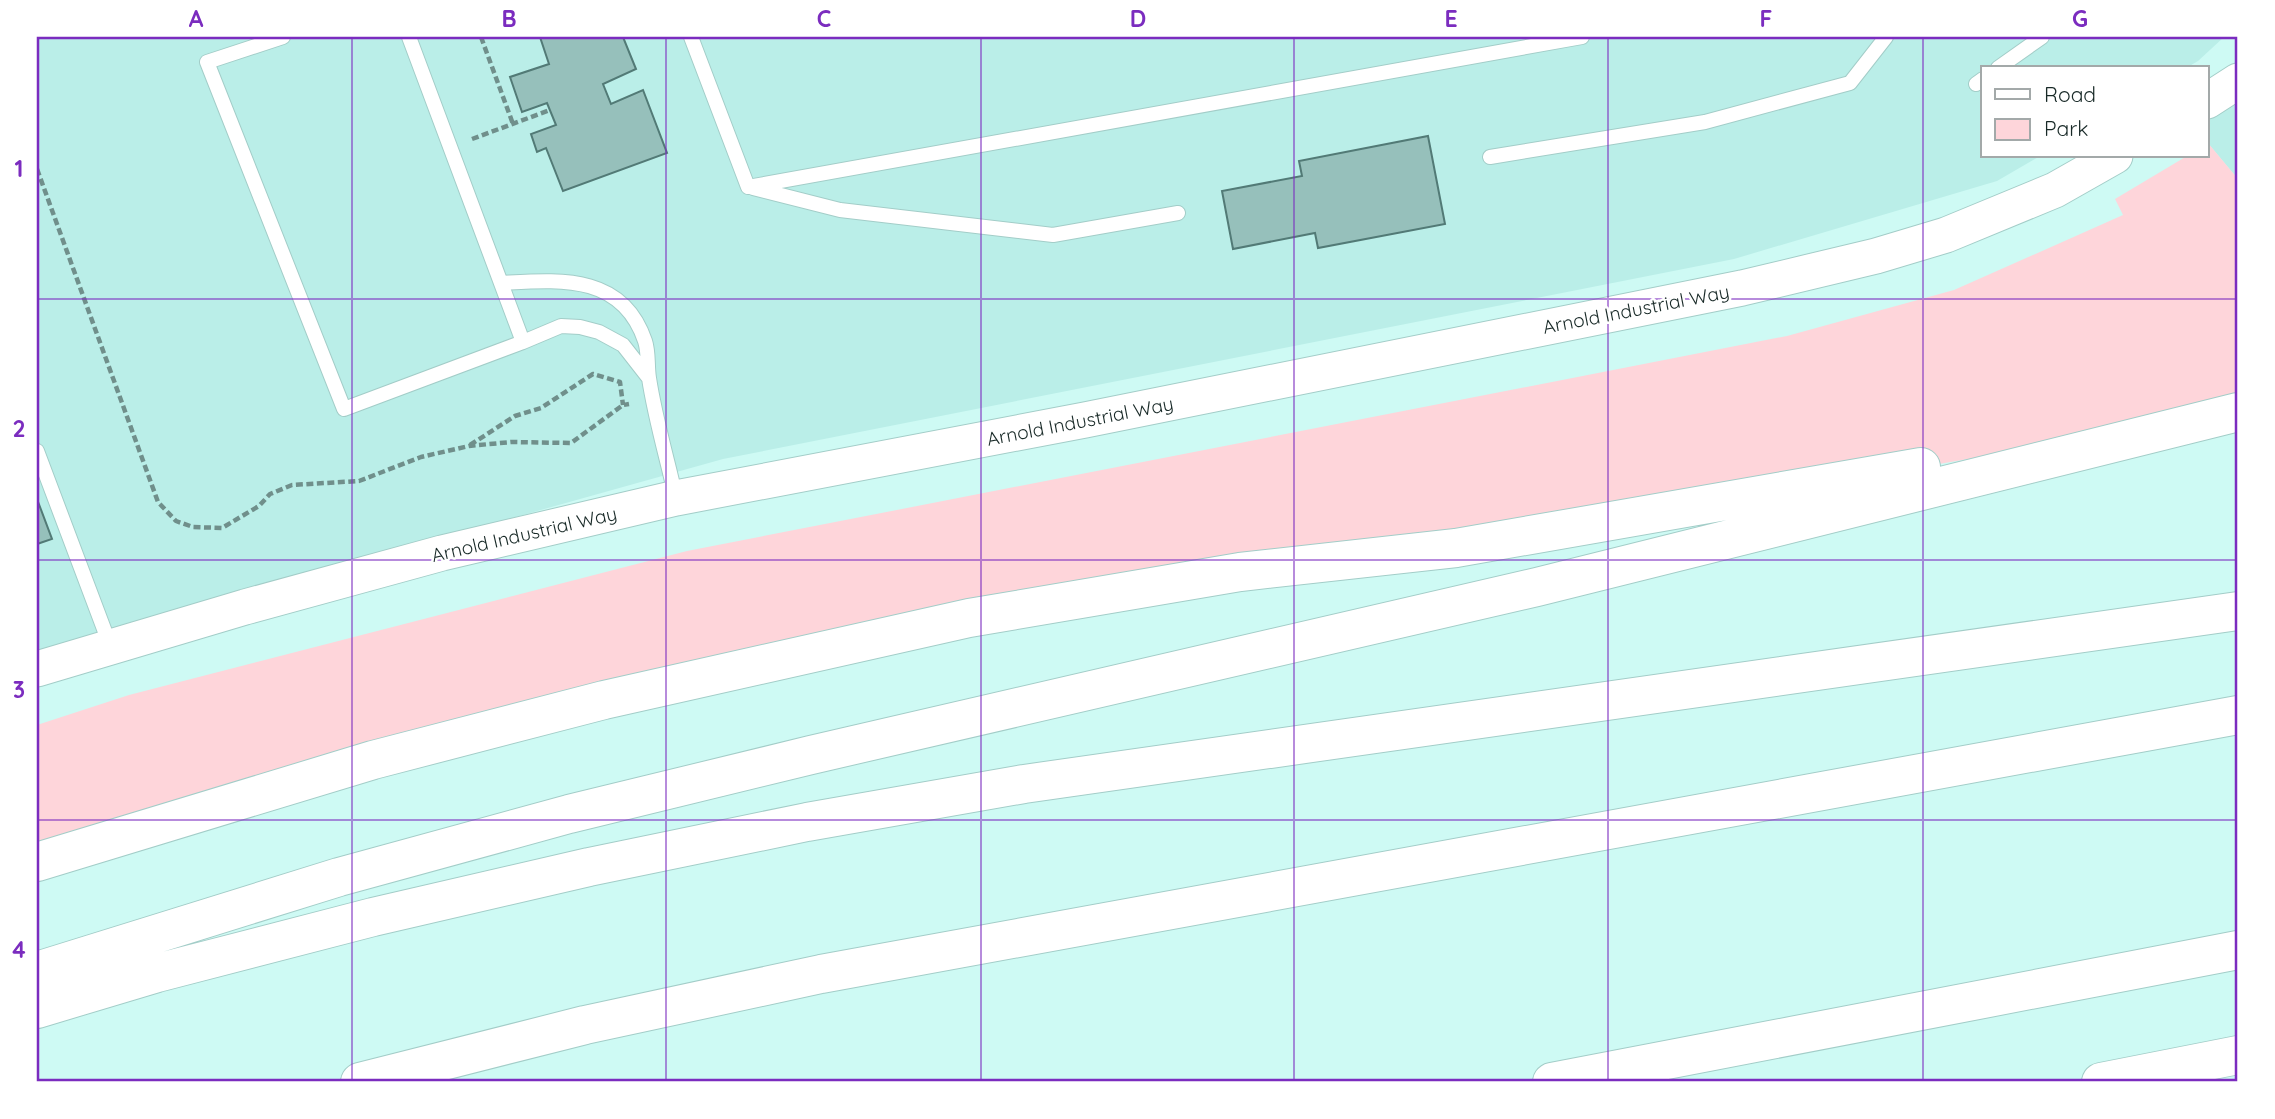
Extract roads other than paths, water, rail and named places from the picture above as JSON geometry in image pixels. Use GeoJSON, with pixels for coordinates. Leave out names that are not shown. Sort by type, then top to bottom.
{"type":"FeatureCollection","features":[{"type":"Feature","properties":{"kind":"highway"},"geometry":{"type":"LineString","coordinates":[[37,862],[373,760],[604,700],[969,618],[1240,572],[1456,548],[2236,412]]}},
{"type":"Feature","properties":{"kind":"highway"},"geometry":{"type":"LineString","coordinates":[[37,971],[339,877],[569,814],[825,751],[1537,587],[2236,412]]}},
{"type":"Feature","properties":{"kind":"highway"},"geometry":{"type":"LineString","coordinates":[[37,1009],[157,973],[373,917],[589,867],[807,822],[1024,784],[2238,611]]}},
{"type":"Feature","properties":{"kind":"highway"},"geometry":{"type":"LineString","coordinates":[[360,1082],[585,1025],[821,975],[2238,715]]}},
{"type":"Feature","properties":{"kind":"highway"},"geometry":{"type":"LineString","coordinates":[[1552,1082],[2238,950]]}},
{"type":"Feature","properties":{"kind":"highway"},"geometry":{"type":"LineString","coordinates":[[2101,1082],[2238,1055]]}},
{"type":"Feature","properties":{"kind":"street"},"geometry":{"type":"LineString","coordinates":[[2208,100],[2238,80]]}},
{"type":"Feature","properties":{"kind":"street","name":"Arnold Industrial Way"},"geometry":{"type":"LineString","coordinates":[[37,669],[110,645],[442,553],[676,498],[1085,420],[1742,288],[1877,256],[1946,235],[2055,190],[2111,158]]}},
{"type":"Feature","properties":{"kind":"lane"},"geometry":{"type":"LineString","coordinates":[[283,37],[207,62],[344,409],[561,326],[599,332],[623,345],[649,378]]}},
{"type":"Feature","properties":{"kind":"lane"},"geometry":{"type":"LineString","coordinates":[[409,37],[523,342]]}},
{"type":"Feature","properties":{"kind":"lane"},"geometry":{"type":"LineString","coordinates":[[691,37],[748,187]]}},
{"type":"Feature","properties":{"kind":"lane"},"geometry":{"type":"LineString","coordinates":[[748,187],[1582,37]]}},
{"type":"Feature","properties":{"kind":"lane"},"geometry":{"type":"LineString","coordinates":[[1490,157],[1705,122],[1850,83],[1886,37]]}},
{"type":"Feature","properties":{"kind":"lane"},"geometry":{"type":"LineString","coordinates":[[2001,66],[2038,38]]}},
{"type":"Feature","properties":{"kind":"lane"},"geometry":{"type":"LineString","coordinates":[[748,187],[839,210],[1053,235],[1178,213]]}},
{"type":"Feature","properties":{"kind":"lane"},"geometry":{"type":"LineString","coordinates":[[501,283],[577,282],[602,290],[621,302],[636,319],[646,344],[649,378],[676,498]]}},
{"type":"Feature","properties":{"kind":"lane"},"geometry":{"type":"LineString","coordinates":[[37,451],[110,645]]}}]}
